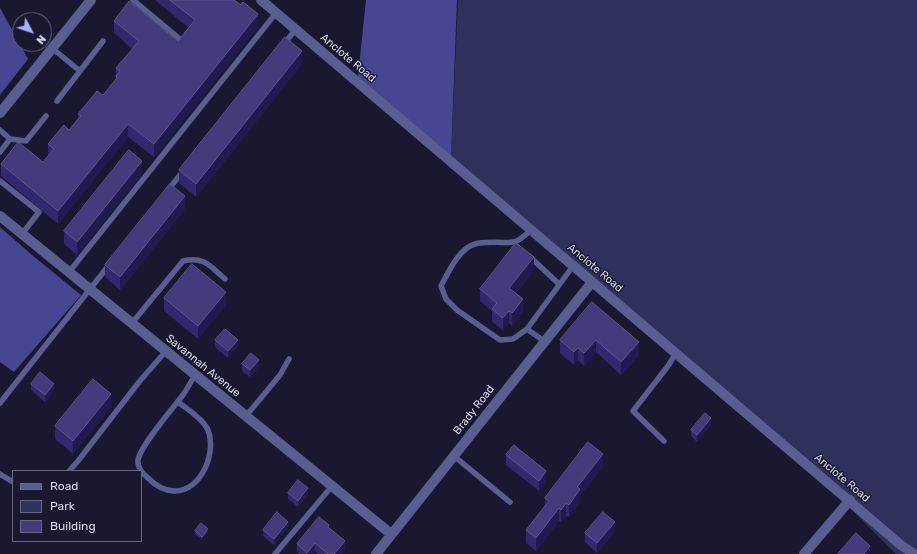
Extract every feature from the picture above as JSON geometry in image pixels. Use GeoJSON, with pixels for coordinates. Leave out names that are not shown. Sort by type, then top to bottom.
{"type":"FeatureCollection","features":[{"type":"Feature","properties":{"kind":"street"},"geometry":{"type":"LineString","coordinates":[[52,48],[91,0]]}},
{"type":"Feature","properties":{"kind":"street","name":"Anclote Road"},"geometry":{"type":"LineString","coordinates":[[267,2],[276,12],[573,266],[850,500],[901,545],[914,554]]}},
{"type":"Feature","properties":{"kind":"street"},"geometry":{"type":"LineString","coordinates":[[0,114],[49,52]]}},
{"type":"Feature","properties":{"kind":"street","name":"Savannah Avenue"},"geometry":{"type":"LineString","coordinates":[[0,216],[391,534]]}},
{"type":"Feature","properties":{"kind":"street","name":"Brady Road"},"geometry":{"type":"LineString","coordinates":[[376,554],[592,282]]}},
{"type":"Feature","properties":{"kind":"street"},"geometry":{"type":"LineString","coordinates":[[804,554],[850,500]]}},
{"type":"Feature","properties":{"kind":"lane"},"geometry":{"type":"LineString","coordinates":[[133,0],[180,40]]}},
{"type":"Feature","properties":{"kind":"lane"},"geometry":{"type":"LineString","coordinates":[[69,272],[276,12]]}},
{"type":"Feature","properties":{"kind":"lane"},"geometry":{"type":"LineString","coordinates":[[281,48],[296,29]]}},
{"type":"Feature","properties":{"kind":"lane"},"geometry":{"type":"LineString","coordinates":[[57,101],[104,41]]}},
{"type":"Feature","properties":{"kind":"lane"},"geometry":{"type":"LineString","coordinates":[[52,48],[80,71]]}},
{"type":"Feature","properties":{"kind":"lane"},"geometry":{"type":"LineString","coordinates":[[0,130],[10,139],[26,141],[46,116]]}},
{"type":"Feature","properties":{"kind":"lane"},"geometry":{"type":"LineString","coordinates":[[0,152],[10,139]]}},
{"type":"Feature","properties":{"kind":"lane"},"geometry":{"type":"LineString","coordinates":[[163,196],[188,165]]}},
{"type":"Feature","properties":{"kind":"lane"},"geometry":{"type":"LineString","coordinates":[[0,181],[39,212],[22,234]]}},
{"type":"Feature","properties":{"kind":"lane"},"geometry":{"type":"LineString","coordinates":[[531,230],[514,242],[487,242],[474,244],[463,250],[450,268],[441,286],[446,299],[457,310],[500,340],[514,339],[527,329],[573,266]]}},
{"type":"Feature","properties":{"kind":"lane"},"geometry":{"type":"LineString","coordinates":[[514,242],[520,247]]}},
{"type":"Feature","properties":{"kind":"lane"},"geometry":{"type":"LineString","coordinates":[[525,252],[559,284]]}},
{"type":"Feature","properties":{"kind":"lane"},"geometry":{"type":"LineString","coordinates":[[0,403],[114,258]]}},
{"type":"Feature","properties":{"kind":"lane"},"geometry":{"type":"LineString","coordinates":[[132,323],[182,261],[192,258],[202,260],[225,279]]}},
{"type":"Feature","properties":{"kind":"lane"},"geometry":{"type":"LineString","coordinates":[[527,329],[544,342]]}},
{"type":"Feature","properties":{"kind":"lane"},"geometry":{"type":"LineString","coordinates":[[70,470],[144,376],[166,351]]}},
{"type":"Feature","properties":{"kind":"lane"},"geometry":{"type":"LineString","coordinates":[[664,441],[632,411],[668,366],[676,353]]}},
{"type":"Feature","properties":{"kind":"lane"},"geometry":{"type":"LineString","coordinates":[[246,416],[280,375],[289,359]]}},
{"type":"Feature","properties":{"kind":"lane"},"geometry":{"type":"LineString","coordinates":[[141,470],[138,460],[142,450],[178,402],[195,375]]}},
{"type":"Feature","properties":{"kind":"lane"},"geometry":{"type":"LineString","coordinates":[[142,471],[144,475],[164,489],[175,491],[190,487],[199,478],[206,465],[210,447],[209,433],[203,422],[178,402]]}},
{"type":"Feature","properties":{"kind":"lane"},"geometry":{"type":"LineString","coordinates":[[454,456],[510,502]]}},
{"type":"Feature","properties":{"kind":"lane"},"geometry":{"type":"LineString","coordinates":[[0,474],[12,481]]}},
{"type":"Feature","properties":{"kind":"lane"},"geometry":{"type":"LineString","coordinates":[[275,554],[332,486]]}},
{"type":"Feature","properties":{"kind":"green space"},"geometry":{"type":"Polygon","coordinates":[[[458,0],[917,0],[917,550],[904,541],[451,156],[458,0]]]}},
{"type":"Feature","properties":{"kind":"green space"},"geometry":{"type":"Polygon","coordinates":[[[851,507],[906,554],[896,554],[850,508],[851,507]]]}},
{"type":"Feature","properties":{"kind":"shaded area"},"geometry":{"type":"Polygon","coordinates":[[[366,0],[457,0],[451,156],[358,76],[366,0]]]}},
{"type":"Feature","properties":{"kind":"shaded area"},"geometry":{"type":"Polygon","coordinates":[[[0,8],[12,30],[12,52],[24,52],[28,59],[0,95],[0,8]]]}},
{"type":"Feature","properties":{"kind":"shaded area"},"geometry":{"type":"Polygon","coordinates":[[[0,227],[81,295],[14,372],[0,362],[0,227]]]}},
{"type":"Feature","properties":{"kind":"building"},"geometry":{"type":"Polygon","coordinates":[[[170,0],[234,0],[241,5],[243,2],[258,14],[154,144],[128,124],[58,211],[1,164],[18,142],[43,162],[54,149],[48,144],[64,125],[69,130],[81,116],[78,114],[97,91],[103,95],[117,78],[116,76],[120,71],[116,68],[139,41],[114,21],[129,1],[178,41],[195,20],[170,0]]]}},
{"type":"Feature","properties":{"kind":"building"},"geometry":{"type":"Polygon","coordinates":[[[285,37],[302,51],[196,184],[179,170],[285,37]]]}},
{"type":"Feature","properties":{"kind":"building"},"geometry":{"type":"Polygon","coordinates":[[[129,150],[142,161],[77,242],[64,231],[129,150]]]}},
{"type":"Feature","properties":{"kind":"building"},"geometry":{"type":"Polygon","coordinates":[[[170,184],[185,196],[120,277],[105,265],[170,184]]]}},
{"type":"Feature","properties":{"kind":"building"},"geometry":{"type":"Polygon","coordinates":[[[516,243],[534,257],[509,288],[523,299],[512,313],[509,311],[503,318],[492,309],[497,303],[480,289],[516,243]]]}},
{"type":"Feature","properties":{"kind":"building"},"geometry":{"type":"Polygon","coordinates":[[[192,264],[226,292],[198,326],[164,298],[192,264]]]}},
{"type":"Feature","properties":{"kind":"building"},"geometry":{"type":"Polygon","coordinates":[[[592,302],[639,342],[621,362],[596,340],[584,353],[578,348],[574,352],[560,340],[592,302]]]}},
{"type":"Feature","properties":{"kind":"building"},"geometry":{"type":"Polygon","coordinates":[[[225,329],[238,340],[228,351],[215,340],[225,329]]]}},
{"type":"Feature","properties":{"kind":"building"},"geometry":{"type":"Polygon","coordinates":[[[251,353],[259,360],[250,370],[242,364],[251,353]]]}},
{"type":"Feature","properties":{"kind":"building"},"geometry":{"type":"Polygon","coordinates":[[[40,372],[54,384],[45,395],[31,384],[40,372]]]}},
{"type":"Feature","properties":{"kind":"building"},"geometry":{"type":"Polygon","coordinates":[[[93,379],[111,394],[73,441],[55,426],[93,379]]]}},
{"type":"Feature","properties":{"kind":"building"},"geometry":{"type":"Polygon","coordinates":[[[705,413],[711,418],[697,435],[691,430],[705,413]]]}},
{"type":"Feature","properties":{"kind":"building"},"geometry":{"type":"Polygon","coordinates":[[[588,442],[603,454],[577,487],[580,489],[569,505],[566,503],[561,510],[559,508],[536,538],[526,530],[549,501],[545,498],[588,442]]]}},
{"type":"Feature","properties":{"kind":"building"},"geometry":{"type":"Polygon","coordinates":[[[514,445],[546,471],[539,481],[506,455],[514,445]]]}},
{"type":"Feature","properties":{"kind":"building"},"geometry":{"type":"Polygon","coordinates":[[[298,480],[308,488],[298,501],[288,493],[298,480]]]}},
{"type":"Feature","properties":{"kind":"building"},"geometry":{"type":"Polygon","coordinates":[[[277,512],[288,522],[274,539],[263,530],[277,512]]]}},
{"type":"Feature","properties":{"kind":"building"},"geometry":{"type":"Polygon","coordinates":[[[603,512],[615,522],[597,543],[585,533],[603,512]]]}},
{"type":"Feature","properties":{"kind":"building"},"geometry":{"type":"Polygon","coordinates":[[[319,517],[329,525],[328,527],[345,541],[334,554],[328,554],[315,543],[307,553],[297,544],[319,517]]]}},
{"type":"Feature","properties":{"kind":"building"},"geometry":{"type":"Polygon","coordinates":[[[201,523],[208,529],[202,537],[195,531],[201,523]]]}},
{"type":"Feature","properties":{"kind":"building"},"geometry":{"type":"Polygon","coordinates":[[[856,533],[870,546],[864,554],[838,554],[856,533]]]}}]}
